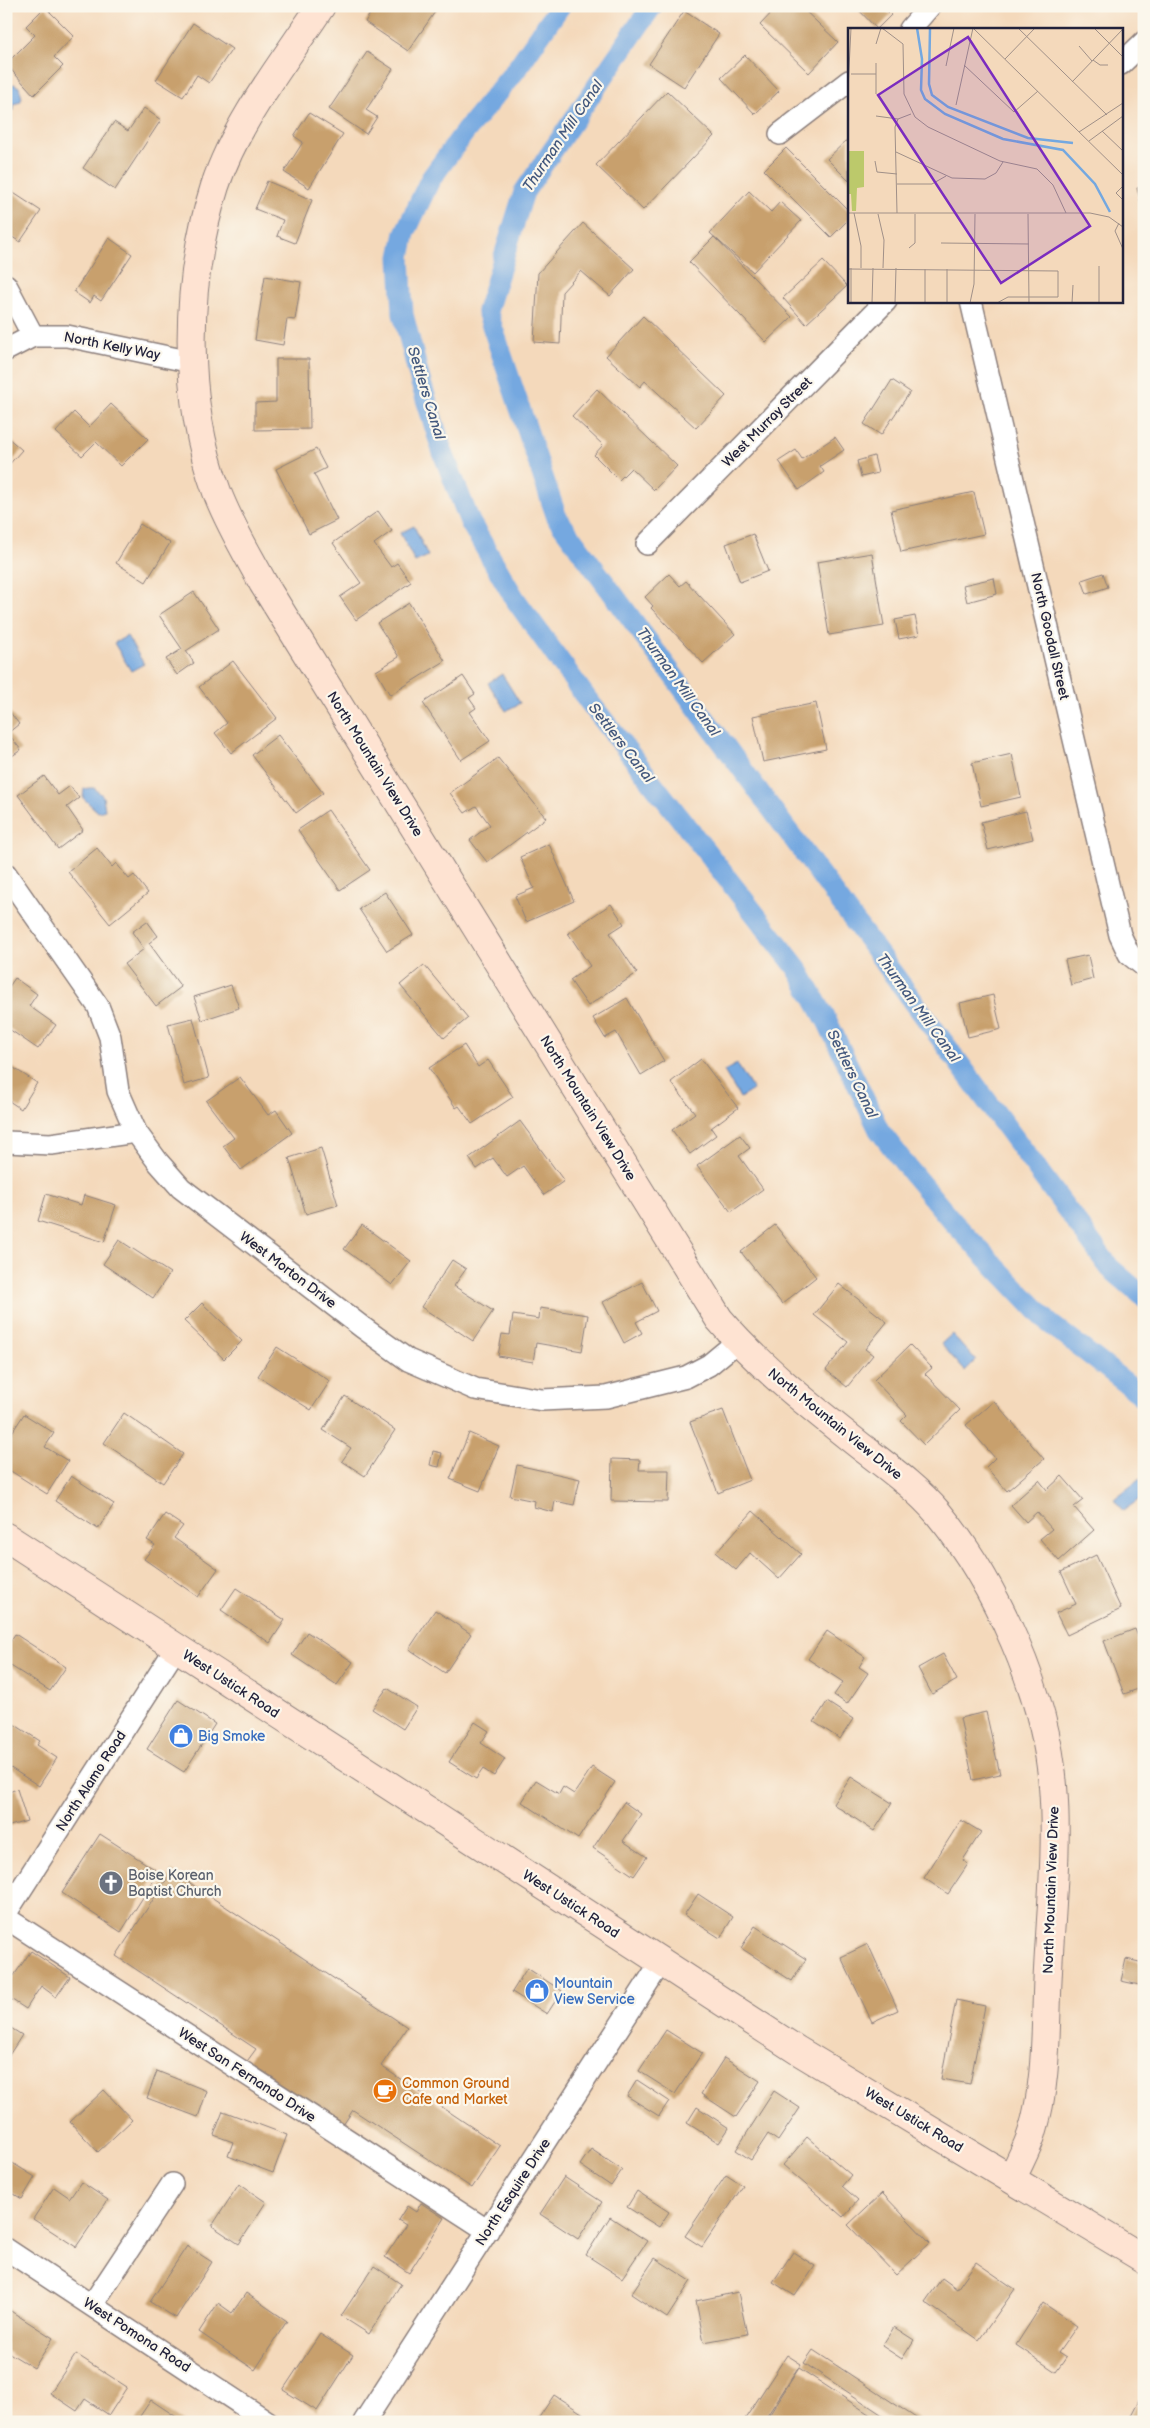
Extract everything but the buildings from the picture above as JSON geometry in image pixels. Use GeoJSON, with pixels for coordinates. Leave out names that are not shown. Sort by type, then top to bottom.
{"type":"FeatureCollection","features":[{"type":"Feature","properties":{"kind":"street","name":"North Mountain View Drive"},"geometry":{"type":"LineString","coordinates":[[321,6],[250,115],[216,185],[202,241],[192,320],[192,362],[198,416],[216,490],[230,522],[263,583],[718,1319],[738,1341],[791,1391],[908,1484],[937,1511],[961,1542],[998,1607],[1028,1674],[1046,1736],[1053,1784],[1055,1839],[1041,2089],[1032,2134],[1012,2179]]}},
{"type":"Feature","properties":{"kind":"street"},"geometry":{"type":"LineString","coordinates":[[911,28],[930,6]]}},
{"type":"Feature","properties":{"kind":"street"},"geometry":{"type":"LineString","coordinates":[[1122,63],[1144,42]]}},
{"type":"Feature","properties":{"kind":"street"},"geometry":{"type":"LineString","coordinates":[[780,134],[848,82]]}},
{"type":"Feature","properties":{"kind":"street"},"geometry":{"type":"LineString","coordinates":[[6,285],[33,336]]}},
{"type":"Feature","properties":{"kind":"street","name":"West Murray Street"},"geometry":{"type":"LineString","coordinates":[[647,544],[885,302]]}},
{"type":"Feature","properties":{"kind":"street","name":"North Goodall Street"},"geometry":{"type":"LineString","coordinates":[[971,302],[1120,935],[1129,954],[1142,966]]}},
{"type":"Feature","properties":{"kind":"street","name":"North Kelly Way"},"geometry":{"type":"LineString","coordinates":[[6,350],[33,336],[67,336],[192,362]]}},
{"type":"Feature","properties":{"kind":"street","name":"West Morton Drive"},"geometry":{"type":"LineString","coordinates":[[6,874],[98,1006],[110,1037],[118,1091],[136,1132],[158,1162],[181,1188],[408,1360],[475,1389],[542,1400],[606,1397],[686,1377],[710,1365],[738,1341]]}},
{"type":"Feature","properties":{"kind":"street"},"geometry":{"type":"LineString","coordinates":[[6,1142],[51,1144],[136,1132]]}},
{"type":"Feature","properties":{"kind":"street","name":"West Ustick Road"},"geometry":{"type":"LineString","coordinates":[[6,1537],[797,2050],[1144,2259]]}},
{"type":"Feature","properties":{"kind":"street","name":"North Alamo Road"},"geometry":{"type":"LineString","coordinates":[[6,1913],[176,1648]]}},
{"type":"Feature","properties":{"kind":"street","name":"West San Fernando Drive"},"geometry":{"type":"LineString","coordinates":[[6,1918],[488,2231]]}},
{"type":"Feature","properties":{"kind":"street","name":"North Esquire Drive"},"geometry":{"type":"LineString","coordinates":[[364,2422],[661,1962]]}},
{"type":"Feature","properties":{"kind":"street"},"geometry":{"type":"LineString","coordinates":[[92,2305],[172,2184]]}},
{"type":"Feature","properties":{"kind":"street","name":"West Pomona Road"},"geometry":{"type":"LineString","coordinates":[[6,2249],[268,2422]]}},
{"type":"Feature","properties":{"kind":"water"},"geometry":{"type":"Polygon","coordinates":[[[14,84],[19,87],[22,98],[20,102],[14,104],[14,110],[6,112],[6,86],[14,84]]]}},
{"type":"Feature","properties":{"kind":"water"},"geometry":{"type":"Polygon","coordinates":[[[414,526],[428,556],[415,562],[400,533],[414,526]]]}},
{"type":"Feature","properties":{"kind":"water"},"geometry":{"type":"Polygon","coordinates":[[[127,636],[144,664],[131,671],[114,643],[127,636]]]}},
{"type":"Feature","properties":{"kind":"water"},"geometry":{"type":"Polygon","coordinates":[[[502,674],[520,703],[506,711],[488,683],[502,674]]]}},
{"type":"Feature","properties":{"kind":"water"},"geometry":{"type":"Polygon","coordinates":[[[94,788],[103,796],[105,810],[98,812],[83,798],[84,789],[94,788]]]}},
{"type":"Feature","properties":{"kind":"water"},"geometry":{"type":"Polygon","coordinates":[[[737,1064],[753,1090],[740,1098],[724,1071],[737,1064]]]}},
{"type":"Feature","properties":{"kind":"water"},"geometry":{"type":"Polygon","coordinates":[[[952,1334],[976,1360],[965,1371],[941,1344],[952,1334]]]}},
{"type":"Feature","properties":{"kind":"water"},"geometry":{"type":"Polygon","coordinates":[[[1140,1479],[1144,1484],[1144,1496],[1123,1511],[1114,1499],[1140,1479]]]}},
{"type":"Feature","properties":{"kind":"waterway","name":"Settlers Canal"},"geometry":{"type":"LineString","coordinates":[[560,6],[515,71],[464,133],[430,180],[405,233],[400,257],[403,314],[420,380],[443,453],[470,522],[515,599],[587,699],[797,968],[827,1021],[879,1130],[911,1172],[953,1222],[1049,1323],[1144,1397]]}},
{"type":"Feature","properties":{"kind":"waterway","name":"Thurman Mill Canal"},"geometry":{"type":"LineString","coordinates":[[652,6],[524,192],[487,311],[557,518],[1110,1268],[1144,1297]]}},
{"type":"Feature","properties":{"kind":"place","name":"Big Smoke"},"geometry":{"type":"Point","coordinates":[181,1736]}},
{"type":"Feature","properties":{"kind":"place","name":"Boise Korean Baptist Church"},"geometry":{"type":"Point","coordinates":[111,1883]}},
{"type":"Feature","properties":{"kind":"place","name":"Mountain View Service"},"geometry":{"type":"Point","coordinates":[537,1991]}},
{"type":"Feature","properties":{"kind":"place","name":"Common Ground Cafe and Market"},"geometry":{"type":"Point","coordinates":[385,2091]}}]}
